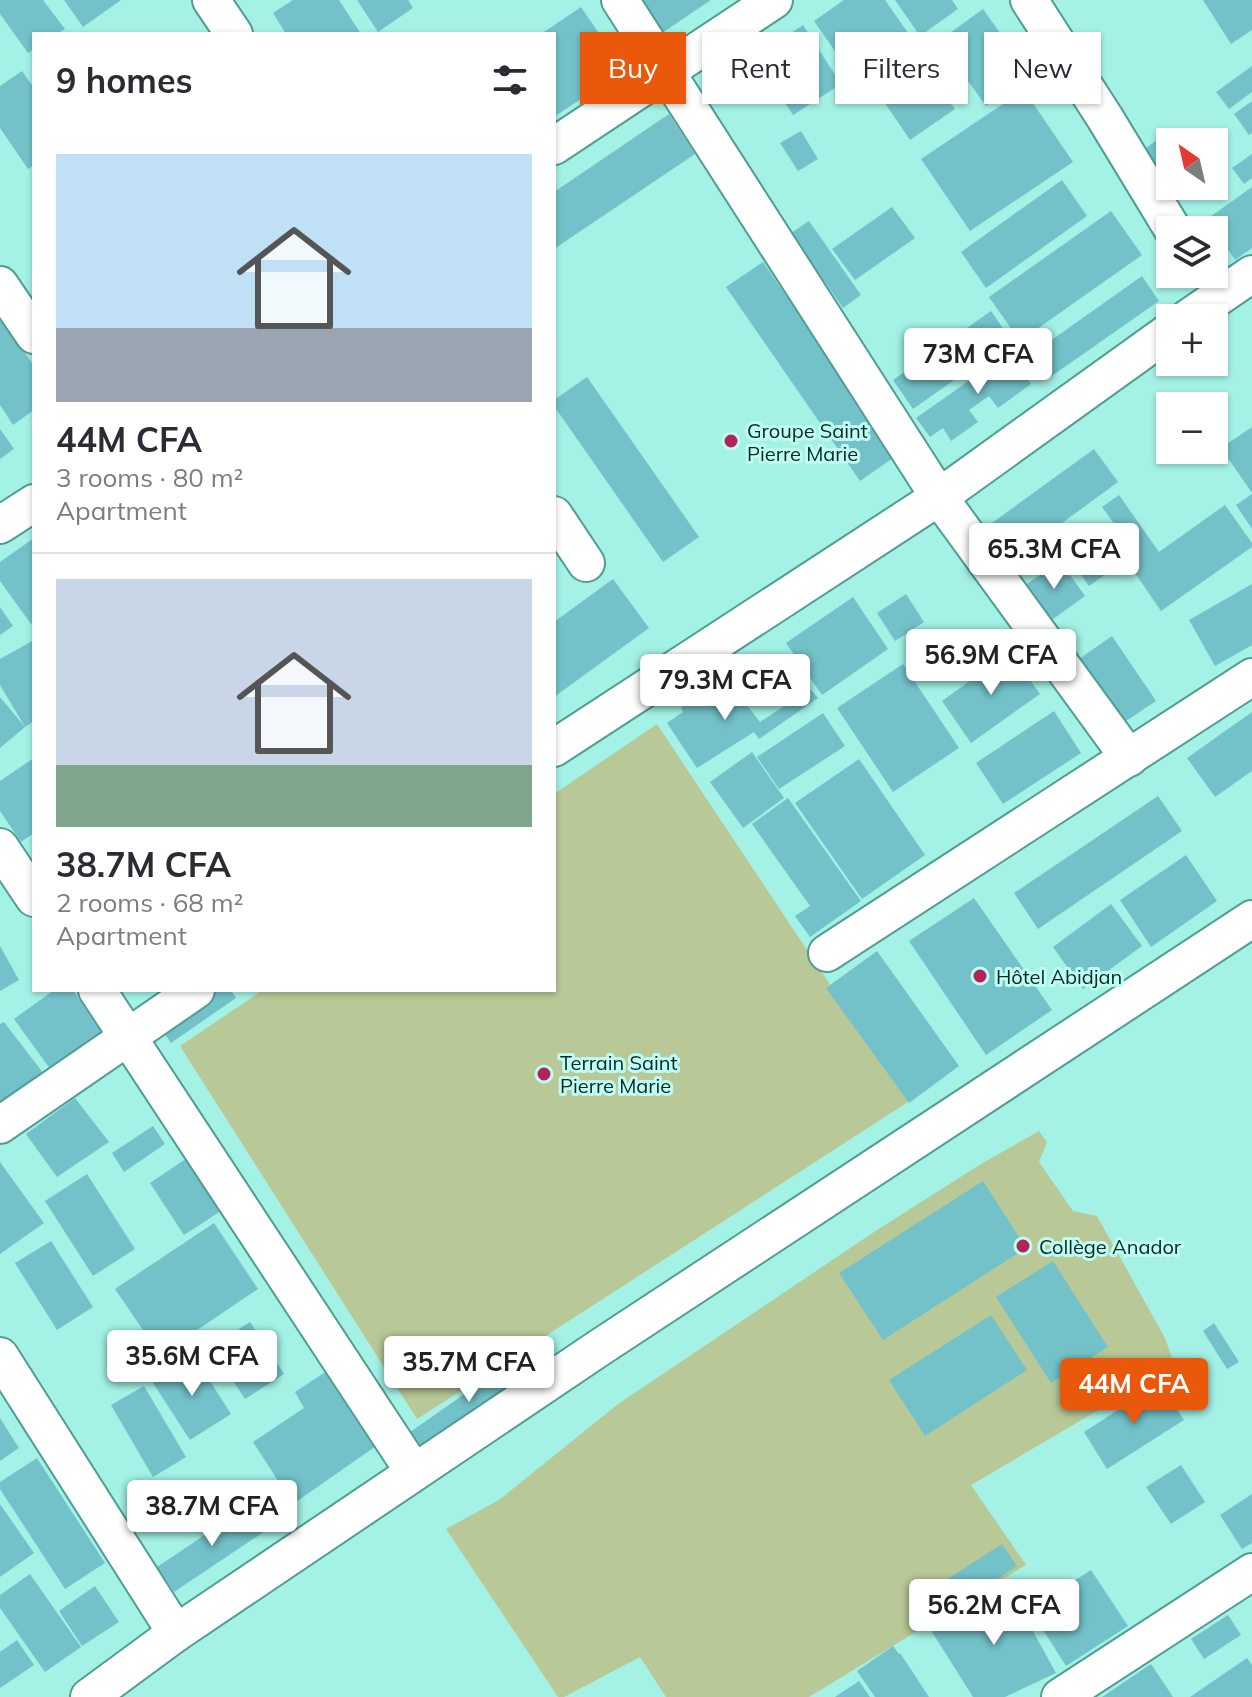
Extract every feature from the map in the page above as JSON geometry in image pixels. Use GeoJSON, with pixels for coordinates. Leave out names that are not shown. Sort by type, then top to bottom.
{"type":"FeatureCollection","features":[{"type":"Feature","properties":{"kind":"street"},"geometry":{"type":"LineString","coordinates":[[211,0],[233,32]]}},
{"type":"Feature","properties":{"kind":"street"},"geometry":{"type":"LineString","coordinates":[[620,0],[641,32]]}},
{"type":"Feature","properties":{"kind":"street"},"geometry":{"type":"LineString","coordinates":[[686,59],[774,0]]}},
{"type":"Feature","properties":{"kind":"street"},"geometry":{"type":"LineString","coordinates":[[1029,0],[1164,216]]}},
{"type":"Feature","properties":{"kind":"street"},"geometry":{"type":"LineString","coordinates":[[686,102],[939,497],[1129,758]]}},
{"type":"Feature","properties":{"kind":"street"},"geometry":{"type":"LineString","coordinates":[[556,145],[618,104]]}},
{"type":"Feature","properties":{"kind":"street"},"geometry":{"type":"LineString","coordinates":[[1201,297],[1252,274]]}},
{"type":"Feature","properties":{"kind":"street"},"geometry":{"type":"LineString","coordinates":[[0,285],[32,332]]}},
{"type":"Feature","properties":{"kind":"street"},"geometry":{"type":"LineString","coordinates":[[556,747],[939,497],[1156,341]]}},
{"type":"Feature","properties":{"kind":"street"},"geometry":{"type":"LineString","coordinates":[[0,525],[32,504]]}},
{"type":"Feature","properties":{"kind":"street"},"geometry":{"type":"LineString","coordinates":[[556,518],[586,563]]}},
{"type":"Feature","properties":{"kind":"street"},"geometry":{"type":"LineString","coordinates":[[827,953],[1252,677]]}},
{"type":"Feature","properties":{"kind":"street"},"geometry":{"type":"LineString","coordinates":[[89,1697],[176,1633],[599,1348],[1252,919]]}},
{"type":"Feature","properties":{"kind":"street"},"geometry":{"type":"LineString","coordinates":[[98,992],[414,1472]]}},
{"type":"Feature","properties":{"kind":"street"},"geometry":{"type":"LineString","coordinates":[[0,1125],[193,992]]}},
{"type":"Feature","properties":{"kind":"street"},"geometry":{"type":"LineString","coordinates":[[0,1356],[176,1633]]}},
{"type":"Feature","properties":{"kind":"street"},"geometry":{"type":"LineString","coordinates":[[1060,1697],[1252,1572]]}},
{"type":"Feature","properties":{"kind":"green space","name":"Terrain Saint Pierre Marie"},"geometry":{"type":"Polygon","coordinates":[[[657,724],[908,1102],[417,1419],[180,1046],[260,992],[556,992],[556,793],[657,724]]]}},
{"type":"Feature","properties":{"kind":"green space"},"geometry":{"type":"Polygon","coordinates":[[[1039,1131],[1047,1142],[1039,1162],[1073,1211],[1097,1216],[1165,1338],[1172,1358],[1097,1411],[971,1485],[1026,1565],[809,1697],[666,1697],[640,1657],[564,1697],[558,1697],[446,1529],[499,1500],[618,1404],[877,1230],[1039,1131]]]}},
{"type":"Feature","properties":{"kind":"building"},"geometry":{"type":"Polygon","coordinates":[[[0,0],[43,0],[65,29],[60,32],[32,32],[32,50],[28,53],[0,14],[0,0]]]}},
{"type":"Feature","properties":{"kind":"building"},"geometry":{"type":"Polygon","coordinates":[[[64,0],[121,0],[83,27],[64,0]]]}},
{"type":"Feature","properties":{"kind":"building"},"geometry":{"type":"Polygon","coordinates":[[[293,0],[339,0],[360,32],[285,32],[273,13],[293,0]]]}},
{"type":"Feature","properties":{"kind":"building"},"geometry":{"type":"Polygon","coordinates":[[[357,0],[408,0],[413,8],[378,32],[357,0]]]}},
{"type":"Feature","properties":{"kind":"building"},"geometry":{"type":"Polygon","coordinates":[[[639,0],[711,0],[663,32],[639,0]]]}},
{"type":"Feature","properties":{"kind":"building"},"geometry":{"type":"Polygon","coordinates":[[[844,0],[885,0],[907,32],[835,32],[835,51],[814,21],[844,0]]]}},
{"type":"Feature","properties":{"kind":"building"},"geometry":{"type":"Polygon","coordinates":[[[895,0],[952,0],[958,9],[926,32],[917,32],[895,0]]]}},
{"type":"Feature","properties":{"kind":"building"},"geometry":{"type":"Polygon","coordinates":[[[1203,0],[1252,0],[1252,30],[1231,44],[1203,0]]]}},
{"type":"Feature","properties":{"kind":"building"},"geometry":{"type":"Polygon","coordinates":[[[581,7],[598,32],[580,32],[580,100],[556,116],[556,32],[544,32],[581,7]]]}},
{"type":"Feature","properties":{"kind":"building"},"geometry":{"type":"Polygon","coordinates":[[[983,9],[999,32],[984,32],[984,103],[968,81],[968,32],[951,32],[983,9]]]}},
{"type":"Feature","properties":{"kind":"building"},"geometry":{"type":"Polygon","coordinates":[[[803,25],[808,32],[792,32],[803,25]]]}},
{"type":"Feature","properties":{"kind":"building"},"geometry":{"type":"Polygon","coordinates":[[[819,50],[835,75],[835,88],[819,98],[819,50]]]}},
{"type":"Feature","properties":{"kind":"building"},"geometry":{"type":"Polygon","coordinates":[[[1252,66],[1252,92],[1229,109],[1216,92],[1252,66]]]}},
{"type":"Feature","properties":{"kind":"building"},"geometry":{"type":"Polygon","coordinates":[[[22,71],[32,85],[32,166],[28,169],[0,128],[0,86],[22,71]]]}},
{"type":"Feature","properties":{"kind":"building"},"geometry":{"type":"Polygon","coordinates":[[[1252,101],[1252,133],[1249,135],[1234,114],[1252,101]]]}},
{"type":"Feature","properties":{"kind":"building"},"geometry":{"type":"Polygon","coordinates":[[[786,104],[810,104],[793,115],[786,104]]]}},
{"type":"Feature","properties":{"kind":"building"},"geometry":{"type":"Polygon","coordinates":[[[886,104],[951,104],[955,109],[910,140],[886,104]]]}},
{"type":"Feature","properties":{"kind":"building"},"geometry":{"type":"Polygon","coordinates":[[[1003,104],[1034,104],[1073,162],[970,231],[921,159],[1003,104]]]}},
{"type":"Feature","properties":{"kind":"building"},"geometry":{"type":"Polygon","coordinates":[[[669,114],[695,154],[556,248],[556,191],[669,114]]]}},
{"type":"Feature","properties":{"kind":"building"},"geometry":{"type":"Polygon","coordinates":[[[801,131],[818,159],[798,171],[780,143],[801,131]]]}},
{"type":"Feature","properties":{"kind":"building"},"geometry":{"type":"Polygon","coordinates":[[[1156,141],[1156,168],[1146,175],[1133,157],[1156,141]]]}},
{"type":"Feature","properties":{"kind":"building"},"geometry":{"type":"Polygon","coordinates":[[[1252,154],[1252,178],[1244,184],[1232,168],[1252,154]]]}},
{"type":"Feature","properties":{"kind":"building"},"geometry":{"type":"Polygon","coordinates":[[[1062,180],[1087,216],[986,288],[961,252],[1062,180]]]}},
{"type":"Feature","properties":{"kind":"building"},"geometry":{"type":"Polygon","coordinates":[[[1252,187],[1252,248],[1235,260],[1228,250],[1228,216],[1211,216],[1252,187]]]}},
{"type":"Feature","properties":{"kind":"building"},"geometry":{"type":"Polygon","coordinates":[[[892,207],[915,238],[855,280],[832,249],[892,207]]]}},
{"type":"Feature","properties":{"kind":"building"},"geometry":{"type":"Polygon","coordinates":[[[1111,211],[1142,255],[1020,341],[989,297],[1111,211]]]}},
{"type":"Feature","properties":{"kind":"building"},"geometry":{"type":"Polygon","coordinates":[[[809,221],[861,295],[843,308],[791,233],[809,221]]]}},
{"type":"Feature","properties":{"kind":"building"},"geometry":{"type":"Polygon","coordinates":[[[763,262],[896,456],[860,481],[726,287],[763,262]]]}},
{"type":"Feature","properties":{"kind":"building"},"geometry":{"type":"Polygon","coordinates":[[[1142,276],[1159,301],[1046,380],[1029,356],[1142,276]]]}},
{"type":"Feature","properties":{"kind":"building"},"geometry":{"type":"Polygon","coordinates":[[[991,311],[1011,340],[913,409],[893,380],[991,311]]]}},
{"type":"Feature","properties":{"kind":"building"},"geometry":{"type":"Polygon","coordinates":[[[0,316],[32,363],[32,411],[13,425],[0,405],[0,316]]]}},
{"type":"Feature","properties":{"kind":"building"},"geometry":{"type":"Polygon","coordinates":[[[1017,347],[1031,366],[1023,372],[1031,384],[998,408],[989,396],[969,410],[978,422],[951,441],[943,428],[930,437],[916,418],[1017,347]]]}},
{"type":"Feature","properties":{"kind":"building"},"geometry":{"type":"Polygon","coordinates":[[[587,377],[699,537],[663,562],[556,409],[556,399],[587,377]]]}},
{"type":"Feature","properties":{"kind":"building"},"geometry":{"type":"Polygon","coordinates":[[[1252,427],[1252,493],[1228,458],[1228,443],[1252,427]]]}},
{"type":"Feature","properties":{"kind":"building"},"geometry":{"type":"Polygon","coordinates":[[[0,429],[14,449],[0,459],[0,429]]]}},
{"type":"Feature","properties":{"kind":"building"},"geometry":{"type":"Polygon","coordinates":[[[1094,449],[1118,482],[1017,556],[992,523],[1094,449]]]}},
{"type":"Feature","properties":{"kind":"building"},"geometry":{"type":"Polygon","coordinates":[[[1252,494],[1252,529],[1236,505],[1252,494]]]}},
{"type":"Feature","properties":{"kind":"building"},"geometry":{"type":"Polygon","coordinates":[[[1119,495],[1159,552],[1225,505],[1252,547],[1161,611],[1126,560],[1089,586],[1069,558],[1115,525],[1102,507],[1119,495]]]}},
{"type":"Feature","properties":{"kind":"building"},"geometry":{"type":"Polygon","coordinates":[[[1064,531],[1072,542],[1042,564],[1034,553],[1064,531]]]}},
{"type":"Feature","properties":{"kind":"building"},"geometry":{"type":"Polygon","coordinates":[[[32,539],[31,624],[0,581],[0,562],[32,539]]]}},
{"type":"Feature","properties":{"kind":"building"},"geometry":{"type":"Polygon","coordinates":[[[1060,561],[1085,596],[1049,622],[1024,586],[1060,561]]]}},
{"type":"Feature","properties":{"kind":"building"},"geometry":{"type":"Polygon","coordinates":[[[613,579],[649,628],[556,696],[556,621],[613,579]]]}},
{"type":"Feature","properties":{"kind":"building"},"geometry":{"type":"Polygon","coordinates":[[[1252,584],[1252,645],[1215,666],[1189,620],[1252,584]]]}},
{"type":"Feature","properties":{"kind":"building"},"geometry":{"type":"Polygon","coordinates":[[[906,594],[924,622],[895,641],[877,613],[906,594]]]}},
{"type":"Feature","properties":{"kind":"building"},"geometry":{"type":"Polygon","coordinates":[[[853,597],[888,649],[822,695],[786,643],[853,597]]]}},
{"type":"Feature","properties":{"kind":"building"},"geometry":{"type":"Polygon","coordinates":[[[0,607],[13,626],[0,635],[0,607]]]}},
{"type":"Feature","properties":{"kind":"building"},"geometry":{"type":"Polygon","coordinates":[[[1112,636],[1156,701],[1123,723],[1079,659],[1112,636]]]}},
{"type":"Feature","properties":{"kind":"building"},"geometry":{"type":"Polygon","coordinates":[[[32,641],[32,722],[25,727],[0,685],[0,659],[32,641]]]}},
{"type":"Feature","properties":{"kind":"building"},"geometry":{"type":"Polygon","coordinates":[[[1010,652],[1040,694],[971,743],[942,701],[1010,652]]]}},
{"type":"Feature","properties":{"kind":"building"},"geometry":{"type":"Polygon","coordinates":[[[903,664],[959,748],[893,792],[837,708],[903,664]]]}},
{"type":"Feature","properties":{"kind":"building"},"geometry":{"type":"Polygon","coordinates":[[[728,681],[760,722],[810,689],[818,698],[759,739],[754,732],[697,768],[667,723],[683,712],[681,708],[710,687],[714,693],[728,681]]]}},
{"type":"Feature","properties":{"kind":"building"},"geometry":{"type":"Polygon","coordinates":[[[0,697],[25,727],[0,748],[0,697]]]}},
{"type":"Feature","properties":{"kind":"building"},"geometry":{"type":"Polygon","coordinates":[[[1054,711],[1081,753],[1003,804],[976,763],[1054,711]]]}},
{"type":"Feature","properties":{"kind":"building"},"geometry":{"type":"Polygon","coordinates":[[[1252,712],[1252,771],[1215,797],[1187,758],[1252,712]]]}},
{"type":"Feature","properties":{"kind":"building"},"geometry":{"type":"Polygon","coordinates":[[[823,713],[845,746],[779,789],[757,757],[823,713]]]}},
{"type":"Feature","properties":{"kind":"building"},"geometry":{"type":"Polygon","coordinates":[[[752,752],[784,798],[743,828],[710,782],[752,752]]]}},
{"type":"Feature","properties":{"kind":"building"},"geometry":{"type":"Polygon","coordinates":[[[32,759],[32,834],[21,842],[0,811],[0,781],[32,759]]]}},
{"type":"Feature","properties":{"kind":"building"},"geometry":{"type":"Polygon","coordinates":[[[859,759],[925,855],[862,899],[795,803],[859,759]]]}},
{"type":"Feature","properties":{"kind":"building"},"geometry":{"type":"Polygon","coordinates":[[[1158,796],[1182,831],[1038,929],[1014,893],[1158,796]]]}},
{"type":"Feature","properties":{"kind":"building"},"geometry":{"type":"Polygon","coordinates":[[[788,798],[861,901],[810,937],[795,916],[810,906],[752,824],[788,798]]]}},
{"type":"Feature","properties":{"kind":"building"},"geometry":{"type":"Polygon","coordinates":[[[1186,855],[1217,901],[1151,947],[1120,900],[1186,855]]]}},
{"type":"Feature","properties":{"kind":"building","name":"Hôtel Abidjan"},"geometry":{"type":"Polygon","coordinates":[[[974,898],[1052,1010],[986,1055],[909,941],[974,898]]]}},
{"type":"Feature","properties":{"kind":"building"},"geometry":{"type":"Polygon","coordinates":[[[1111,904],[1142,946],[1083,989],[1053,947],[1111,904]]]}},
{"type":"Feature","properties":{"kind":"building"},"geometry":{"type":"Polygon","coordinates":[[[0,946],[19,980],[0,991],[0,946]]]}},
{"type":"Feature","properties":{"kind":"building"},"geometry":{"type":"Polygon","coordinates":[[[877,951],[959,1066],[909,1103],[826,988],[877,951]]]}},
{"type":"Feature","properties":{"kind":"building"},"geometry":{"type":"Polygon","coordinates":[[[51,992],[74,992],[103,1035],[51,1070],[14,1019],[51,992]]]}},
{"type":"Feature","properties":{"kind":"building"},"geometry":{"type":"Polygon","coordinates":[[[214,992],[232,992],[236,998],[171,1043],[161,1028],[214,992]]]}},
{"type":"Feature","properties":{"kind":"building"},"geometry":{"type":"Polygon","coordinates":[[[4,1022],[47,1078],[2,1106],[0,1024],[4,1022]]]}},
{"type":"Feature","properties":{"kind":"building"},"geometry":{"type":"Polygon","coordinates":[[[75,1098],[109,1142],[57,1177],[26,1134],[75,1098]]]}},
{"type":"Feature","properties":{"kind":"building"},"geometry":{"type":"Polygon","coordinates":[[[153,1126],[165,1144],[124,1172],[112,1153],[153,1126]]]}},
{"type":"Feature","properties":{"kind":"building"},"geometry":{"type":"Polygon","coordinates":[[[196,1152],[230,1205],[184,1235],[150,1183],[196,1152]]]}},
{"type":"Feature","properties":{"kind":"building"},"geometry":{"type":"Polygon","coordinates":[[[0,1162],[44,1223],[0,1254],[0,1162]]]}},
{"type":"Feature","properties":{"kind":"building"},"geometry":{"type":"Polygon","coordinates":[[[87,1174],[135,1249],[93,1276],[45,1201],[87,1174]]]}},
{"type":"Feature","properties":{"kind":"building"},"geometry":{"type":"Polygon","coordinates":[[[983,1181],[1026,1248],[883,1340],[839,1273],[983,1181]]]}},
{"type":"Feature","properties":{"kind":"building"},"geometry":{"type":"Polygon","coordinates":[[[214,1223],[258,1289],[160,1355],[115,1289],[214,1223]]]}},
{"type":"Feature","properties":{"kind":"building"},"geometry":{"type":"Polygon","coordinates":[[[51,1241],[93,1307],[57,1330],[15,1263],[51,1241]]]}},
{"type":"Feature","properties":{"kind":"building"},"geometry":{"type":"Polygon","coordinates":[[[1053,1261],[1108,1347],[1051,1383],[996,1297],[1053,1261]]]}},
{"type":"Feature","properties":{"kind":"building"},"geometry":{"type":"Polygon","coordinates":[[[991,1315],[1027,1370],[925,1436],[889,1380],[991,1315]]]}},
{"type":"Feature","properties":{"kind":"building"},"geometry":{"type":"Polygon","coordinates":[[[250,1322],[284,1374],[245,1399],[211,1347],[250,1322]]]}},
{"type":"Feature","properties":{"kind":"building"},"geometry":{"type":"Polygon","coordinates":[[[1214,1323],[1239,1362],[1227,1369],[1203,1331],[1214,1323]]]}},
{"type":"Feature","properties":{"kind":"building"},"geometry":{"type":"Polygon","coordinates":[[[522,1354],[534,1372],[415,1454],[403,1437],[522,1354]]]}},
{"type":"Feature","properties":{"kind":"building"},"geometry":{"type":"Polygon","coordinates":[[[194,1356],[231,1414],[190,1440],[153,1383],[194,1356]]]}},
{"type":"Feature","properties":{"kind":"building"},"geometry":{"type":"Polygon","coordinates":[[[336,1365],[382,1442],[293,1504],[253,1442],[304,1408],[295,1392],[336,1365]]]}},
{"type":"Feature","properties":{"kind":"building"},"geometry":{"type":"Polygon","coordinates":[[[1160,1383],[1184,1420],[1107,1469],[1084,1432],[1160,1383]]]}},
{"type":"Feature","properties":{"kind":"building"},"geometry":{"type":"Polygon","coordinates":[[[144,1386],[186,1457],[153,1477],[111,1405],[144,1386]]]}},
{"type":"Feature","properties":{"kind":"building"},"geometry":{"type":"Polygon","coordinates":[[[0,1418],[19,1448],[0,1461],[0,1418]]]}},
{"type":"Feature","properties":{"kind":"building"},"geometry":{"type":"Polygon","coordinates":[[[37,1458],[105,1563],[65,1589],[0,1489],[0,1482],[37,1458]]]}},
{"type":"Feature","properties":{"kind":"building"},"geometry":{"type":"Polygon","coordinates":[[[1181,1465],[1205,1502],[1171,1524],[1146,1487],[1181,1465]]]}},
{"type":"Feature","properties":{"kind":"building"},"geometry":{"type":"Polygon","coordinates":[[[1252,1494],[1252,1543],[1242,1549],[1220,1515],[1252,1494]]]}},
{"type":"Feature","properties":{"kind":"building"},"geometry":{"type":"Polygon","coordinates":[[[0,1504],[34,1553],[0,1577],[0,1504]]]}},
{"type":"Feature","properties":{"kind":"building"},"geometry":{"type":"Polygon","coordinates":[[[251,1504],[268,1529],[174,1592],[157,1567],[251,1504]]]}},
{"type":"Feature","properties":{"kind":"building"},"geometry":{"type":"Polygon","coordinates":[[[1002,1544],[1017,1566],[960,1603],[946,1580],[1002,1544]]]}},
{"type":"Feature","properties":{"kind":"building"},"geometry":{"type":"Polygon","coordinates":[[[1091,1570],[1128,1626],[1066,1666],[1030,1609],[1091,1570]]]}},
{"type":"Feature","properties":{"kind":"building"},"geometry":{"type":"Polygon","coordinates":[[[30,1574],[81,1647],[45,1672],[0,1608],[0,1595],[30,1574]]]}},
{"type":"Feature","properties":{"kind":"building"},"geometry":{"type":"Polygon","coordinates":[[[1007,1584],[1056,1673],[1005,1697],[973,1697],[932,1632],[1007,1584]]]}},
{"type":"Feature","properties":{"kind":"building"},"geometry":{"type":"Polygon","coordinates":[[[95,1586],[119,1622],[82,1646],[59,1611],[95,1586]]]}},
{"type":"Feature","properties":{"kind":"building"},"geometry":{"type":"Polygon","coordinates":[[[1228,1615],[1241,1635],[1204,1659],[1191,1639],[1228,1615]]]}},
{"type":"Feature","properties":{"kind":"building"},"geometry":{"type":"Polygon","coordinates":[[[17,1640],[34,1665],[0,1688],[0,1652],[17,1640]]]}},
{"type":"Feature","properties":{"kind":"building"},"geometry":{"type":"Polygon","coordinates":[[[893,1646],[929,1697],[875,1697],[857,1671],[893,1646]]]}},
{"type":"Feature","properties":{"kind":"building"},"geometry":{"type":"Polygon","coordinates":[[[1247,1658],[1252,1665],[1252,1697],[1190,1697],[1247,1658]]]}},
{"type":"Feature","properties":{"kind":"building"},"geometry":{"type":"Polygon","coordinates":[[[1151,1664],[1173,1697],[1102,1697],[1151,1664]]]}},
{"type":"Feature","properties":{"kind":"building"},"geometry":{"type":"Polygon","coordinates":[[[859,1681],[870,1697],[835,1697],[859,1681]]]}},
{"type":"Feature","properties":{"kind":"place","name":"Groupe Saint Pierre Marie"},"geometry":{"type":"Point","coordinates":[731,441]}},
{"type":"Feature","properties":{"kind":"place","name":"Hôtel Abidjan"},"geometry":{"type":"Point","coordinates":[980,976]}},
{"type":"Feature","properties":{"kind":"place","name":"Terrain Saint Pierre Marie"},"geometry":{"type":"Point","coordinates":[544,1074]}},
{"type":"Feature","properties":{"kind":"place","name":"Collège Anador"},"geometry":{"type":"Point","coordinates":[1023,1246]}}]}
